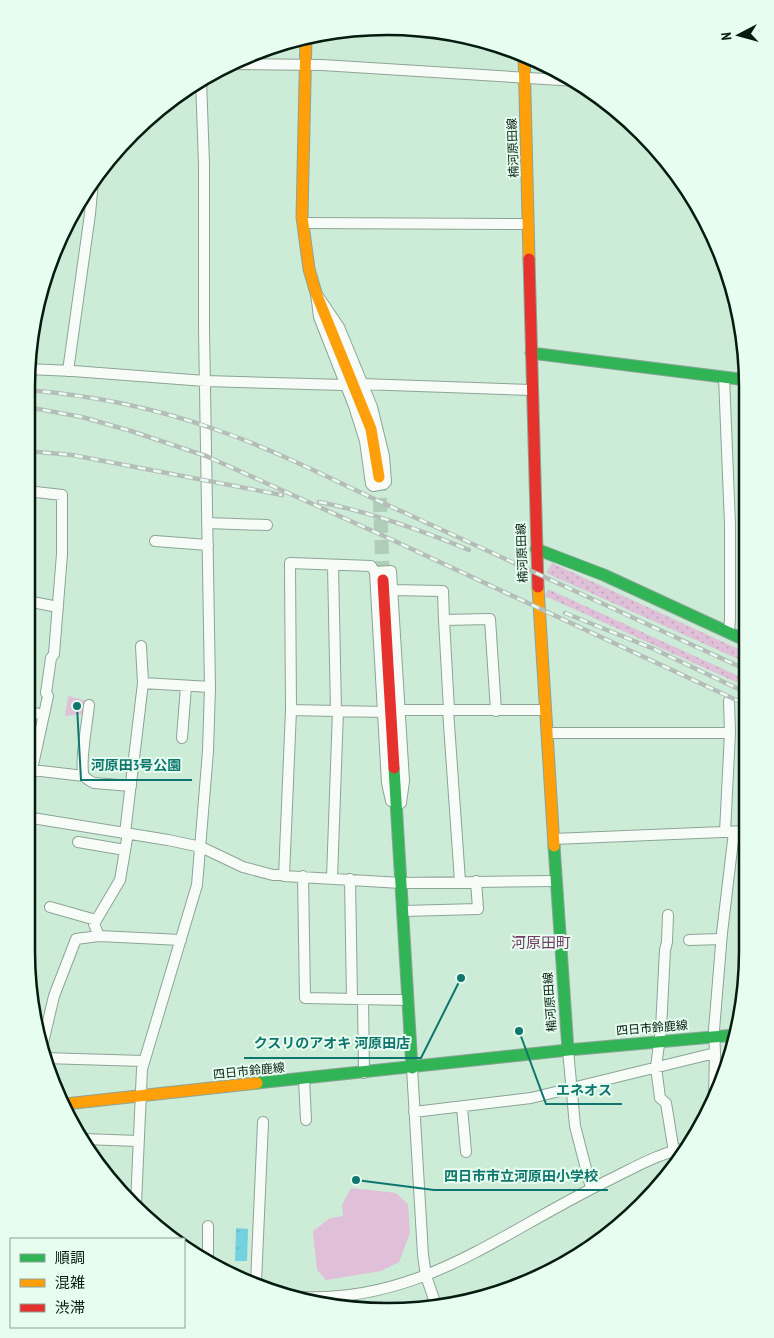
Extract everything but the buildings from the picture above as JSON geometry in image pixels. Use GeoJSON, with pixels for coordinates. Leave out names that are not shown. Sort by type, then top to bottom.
{"type":"FeatureCollection","features":[{"type":"Feature","properties":{"kind":"main road"},"geometry":{"type":"LineString","coordinates":[[306,45],[303,222],[308,269],[371,428],[378,477]]}},
{"type":"Feature","properties":{"kind":"main road","name":"楠河原田線"},"geometry":{"type":"LineString","coordinates":[[524,63],[536,549],[553,839],[568,1050]]}},
{"type":"Feature","properties":{"kind":"main road"},"geometry":{"type":"LineString","coordinates":[[531,353],[739,379]]}},
{"type":"Feature","properties":{"kind":"main road"},"geometry":{"type":"LineString","coordinates":[[536,549],[555,554],[604,575],[739,637]]}},
{"type":"Feature","properties":{"kind":"main road"},"geometry":{"type":"LineString","coordinates":[[379,576],[403,911],[412,1068]]}},
{"type":"Feature","properties":{"kind":"main road","name":"四日市鈴鹿線"},"geometry":{"type":"LineString","coordinates":[[70,1104],[568,1050],[729,1035]]}},
{"type":"Feature","properties":{"kind":"street"},"geometry":{"type":"LineString","coordinates":[[256,61],[559,80]]}},
{"type":"Feature","properties":{"kind":"street"},"geometry":{"type":"LineString","coordinates":[[136,1198],[143,1061],[197,885],[208,751],[210,687],[204,164],[201,88]]}},
{"type":"Feature","properties":{"kind":"street"},"geometry":{"type":"LineString","coordinates":[[68,371],[91,196]]}},
{"type":"Feature","properties":{"kind":"street"},"geometry":{"type":"LineString","coordinates":[[303,222],[528,224]]}},
{"type":"Feature","properties":{"kind":"street"},"geometry":{"type":"LineString","coordinates":[[316,292],[339,327],[372,407],[384,456],[386,482],[384,484],[373,486],[371,484],[365,441],[354,406],[344,385],[319,317],[316,292]]}},
{"type":"Feature","properties":{"kind":"street"},"geometry":{"type":"LineString","coordinates":[[36,369],[205,381],[344,385]]}},
{"type":"Feature","properties":{"kind":"street"},"geometry":{"type":"LineString","coordinates":[[724,377],[730,524],[730,619],[728,632]]}},
{"type":"Feature","properties":{"kind":"street"},"geometry":{"type":"LineString","coordinates":[[362,384],[532,390]]}},
{"type":"Feature","properties":{"kind":"street"},"geometry":{"type":"LineString","coordinates":[[35,492],[62,495],[62,554],[54,654],[46,693],[48,696],[35,748]]}},
{"type":"Feature","properties":{"kind":"street"},"geometry":{"type":"LineString","coordinates":[[207,522],[267,525]]}},
{"type":"Feature","properties":{"kind":"street"},"geometry":{"type":"LineString","coordinates":[[156,541],[208,545]]}},
{"type":"Feature","properties":{"kind":"street"},"geometry":{"type":"LineString","coordinates":[[284,875],[290,710],[290,563],[371,566],[379,576],[387,783],[397,826]]}},
{"type":"Feature","properties":{"kind":"street"},"geometry":{"type":"LineString","coordinates":[[332,878],[337,711],[333,565]]}},
{"type":"Feature","properties":{"kind":"street"},"geometry":{"type":"LineString","coordinates":[[379,576],[391,571],[404,780],[397,826]]}},
{"type":"Feature","properties":{"kind":"street"},"geometry":{"type":"LineString","coordinates":[[392,590],[442,591],[460,881]]}},
{"type":"Feature","properties":{"kind":"street"},"geometry":{"type":"LineString","coordinates":[[35,603],[58,607]]}},
{"type":"Feature","properties":{"kind":"street"},"geometry":{"type":"LineString","coordinates":[[444,620],[490,619],[496,711]]}},
{"type":"Feature","properties":{"kind":"street"},"geometry":{"type":"LineString","coordinates":[[99,936],[94,924],[120,880],[126,850],[142,683],[141,646]]}},
{"type":"Feature","properties":{"kind":"street"},"geometry":{"type":"LineString","coordinates":[[142,683],[210,687]]}},
{"type":"Feature","properties":{"kind":"street"},"geometry":{"type":"LineString","coordinates":[[182,738],[186,686]]}},
{"type":"Feature","properties":{"kind":"street"},"geometry":{"type":"LineString","coordinates":[[714,1079],[714,1036],[730,832],[729,701]]}},
{"type":"Feature","properties":{"kind":"street"},"geometry":{"type":"LineString","coordinates":[[84,776],[83,759],[89,705]]}},
{"type":"Feature","properties":{"kind":"street"},"geometry":{"type":"LineString","coordinates":[[290,710],[384,712]]}},
{"type":"Feature","properties":{"kind":"street"},"geometry":{"type":"LineString","coordinates":[[400,710],[545,710]]}},
{"type":"Feature","properties":{"kind":"street"},"geometry":{"type":"LineString","coordinates":[[35,713],[43,715]]}},
{"type":"Feature","properties":{"kind":"street"},"geometry":{"type":"LineString","coordinates":[[547,733],[730,733]]}},
{"type":"Feature","properties":{"kind":"street"},"geometry":{"type":"LineString","coordinates":[[35,765],[84,776],[94,783],[131,786]]}},
{"type":"Feature","properties":{"kind":"street"},"geometry":{"type":"LineString","coordinates":[[35,818],[201,847],[242,867],[273,875],[401,883],[556,881]]}},
{"type":"Feature","properties":{"kind":"street"},"geometry":{"type":"LineString","coordinates":[[553,839],[739,831]]}},
{"type":"Feature","properties":{"kind":"street"},"geometry":{"type":"LineString","coordinates":[[78,842],[126,850]]}},
{"type":"Feature","properties":{"kind":"street"},"geometry":{"type":"LineString","coordinates":[[303,876],[305,998],[408,1000]]}},
{"type":"Feature","properties":{"kind":"street"},"geometry":{"type":"LineString","coordinates":[[350,880],[352,999]]}},
{"type":"Feature","properties":{"kind":"street"},"geometry":{"type":"LineString","coordinates":[[403,911],[478,909],[476,881]]}},
{"type":"Feature","properties":{"kind":"street"},"geometry":{"type":"LineString","coordinates":[[50,907],[96,920]]}},
{"type":"Feature","properties":{"kind":"street"},"geometry":{"type":"LineString","coordinates":[[322,1297],[341,1297],[372,1292],[426,1276],[474,1253],[591,1188],[641,1164],[674,1152],[666,1103],[660,1098],[656,1067],[668,915]]}},
{"type":"Feature","properties":{"kind":"street"},"geometry":{"type":"LineString","coordinates":[[45,1034],[54,996],[76,939],[99,936],[180,940]]}},
{"type":"Feature","properties":{"kind":"street"},"geometry":{"type":"LineString","coordinates":[[689,940],[721,939]]}},
{"type":"Feature","properties":{"kind":"street"},"geometry":{"type":"LineString","coordinates":[[363,1000],[364,1073]]}},
{"type":"Feature","properties":{"kind":"street"},"geometry":{"type":"LineString","coordinates":[[568,1050],[575,1126],[591,1188]]}},
{"type":"Feature","properties":{"kind":"street"},"geometry":{"type":"LineString","coordinates":[[414,1112],[531,1098],[715,1053]]}},
{"type":"Feature","properties":{"kind":"street"},"geometry":{"type":"LineString","coordinates":[[52,1058],[143,1061]]}},
{"type":"Feature","properties":{"kind":"street"},"geometry":{"type":"LineString","coordinates":[[412,1068],[422,1255],[426,1276],[434,1300]]}},
{"type":"Feature","properties":{"kind":"street"},"geometry":{"type":"LineString","coordinates":[[304,1079],[306,1120]]}},
{"type":"Feature","properties":{"kind":"street"},"geometry":{"type":"LineString","coordinates":[[462,1107],[466,1152]]}},
{"type":"Feature","properties":{"kind":"street"},"geometry":{"type":"LineString","coordinates":[[256,1278],[263,1122]]}},
{"type":"Feature","properties":{"kind":"street"},"geometry":{"type":"LineString","coordinates":[[89,1139],[138,1141]]}},
{"type":"Feature","properties":{"kind":"street"},"geometry":{"type":"LineString","coordinates":[[208,1226],[208,1254]]}},
{"type":"Feature","properties":{"kind":"shaded area"},"geometry":{"type":"Polygon","coordinates":[[[552,563],[739,649],[739,659],[546,573],[552,563]]]}},
{"type":"Feature","properties":{"kind":"shaded area"},"geometry":{"type":"Polygon","coordinates":[[[548,589],[739,676],[739,683],[545,596],[548,589]]]}},
{"type":"Feature","properties":{"kind":"shaded area"},"geometry":{"type":"Polygon","coordinates":[[[68,696],[87,701],[83,714],[65,716],[68,696]]]}},
{"type":"Feature","properties":{"kind":"shaded area"},"geometry":{"type":"Polygon","coordinates":[[[351,1188],[396,1193],[408,1204],[410,1233],[399,1262],[381,1271],[326,1280],[317,1270],[313,1231],[330,1218],[343,1216],[342,1205],[351,1188]]]}},
{"type":"Feature","properties":{"kind":"water"},"geometry":{"type":"Polygon","coordinates":[[[236,1228],[248,1229],[247,1261],[235,1261],[236,1228]]]}},
{"type":"Feature","properties":{"kind":"tunnel"},"geometry":{"type":"LineString","coordinates":[[379,477],[383,580]]}},
{"type":"Feature","properties":{"kind":"railway"},"geometry":{"type":"LineString","coordinates":[[35,391],[121,403],[192,422],[262,447],[739,666]]}},
{"type":"Feature","properties":{"kind":"railway"},"geometry":{"type":"LineString","coordinates":[[35,408],[82,417],[206,456],[386,537],[739,701]]}},
{"type":"Feature","properties":{"kind":"railway"},"geometry":{"type":"LineString","coordinates":[[35,452],[72,455],[282,495]]}},
{"type":"Feature","properties":{"kind":"railway"},"geometry":{"type":"LineString","coordinates":[[319,502],[395,522],[469,550]]}},
{"type":"Feature","properties":{"kind":"railway"},"geometry":{"type":"LineString","coordinates":[[565,613],[654,649],[739,689]]}},
{"type":"Feature","properties":{"kind":"traffic: fast"},"geometry":{"type":"LineString","coordinates":[[531,353],[739,379]]}},
{"type":"Feature","properties":{"kind":"traffic: fast"},"geometry":{"type":"LineString","coordinates":[[536,549],[604,575],[739,637]]}},
{"type":"Feature","properties":{"kind":"traffic: fast"},"geometry":{"type":"LineString","coordinates":[[394,768],[412,1068]]}},
{"type":"Feature","properties":{"kind":"traffic: fast"},"geometry":{"type":"LineString","coordinates":[[554,846],[568,1050]]}},
{"type":"Feature","properties":{"kind":"traffic: fast"},"geometry":{"type":"LineString","coordinates":[[257,1083],[568,1050],[728,1036]]}},
{"type":"Feature","properties":{"kind":"traffic: slow"},"geometry":{"type":"LineString","coordinates":[[306,45],[302,217],[309,269],[316,293],[371,429],[379,477]]}},
{"type":"Feature","properties":{"kind":"traffic: slow"},"geometry":{"type":"LineString","coordinates":[[524,63],[529,259]]}},
{"type":"Feature","properties":{"kind":"traffic: slow"},"geometry":{"type":"LineString","coordinates":[[538,587],[554,846]]}},
{"type":"Feature","properties":{"kind":"traffic: slow"},"geometry":{"type":"LineString","coordinates":[[70,1104],[257,1083]]}},
{"type":"Feature","properties":{"kind":"traffic: jam"},"geometry":{"type":"LineString","coordinates":[[529,259],[538,587]]}},
{"type":"Feature","properties":{"kind":"traffic: jam"},"geometry":{"type":"LineString","coordinates":[[383,580],[394,768]]}},
{"type":"Feature","properties":{"kind":"place","name":"河原田3号公園"},"geometry":{"type":"Point","coordinates":[77,706]}},
{"type":"Feature","properties":{"kind":"place","name":"クスリのアオキ 河原田店"},"geometry":{"type":"Point","coordinates":[461,978]}},
{"type":"Feature","properties":{"kind":"place","name":"エネオス"},"geometry":{"type":"Point","coordinates":[519,1031]}},
{"type":"Feature","properties":{"kind":"place","name":"四日市市立河原田小学校"},"geometry":{"type":"Point","coordinates":[356,1180]}},
{"type":"Feature","properties":{"kind":"district","name":"河原田町"},"geometry":{"type":"Point","coordinates":[541,943]}}]}
